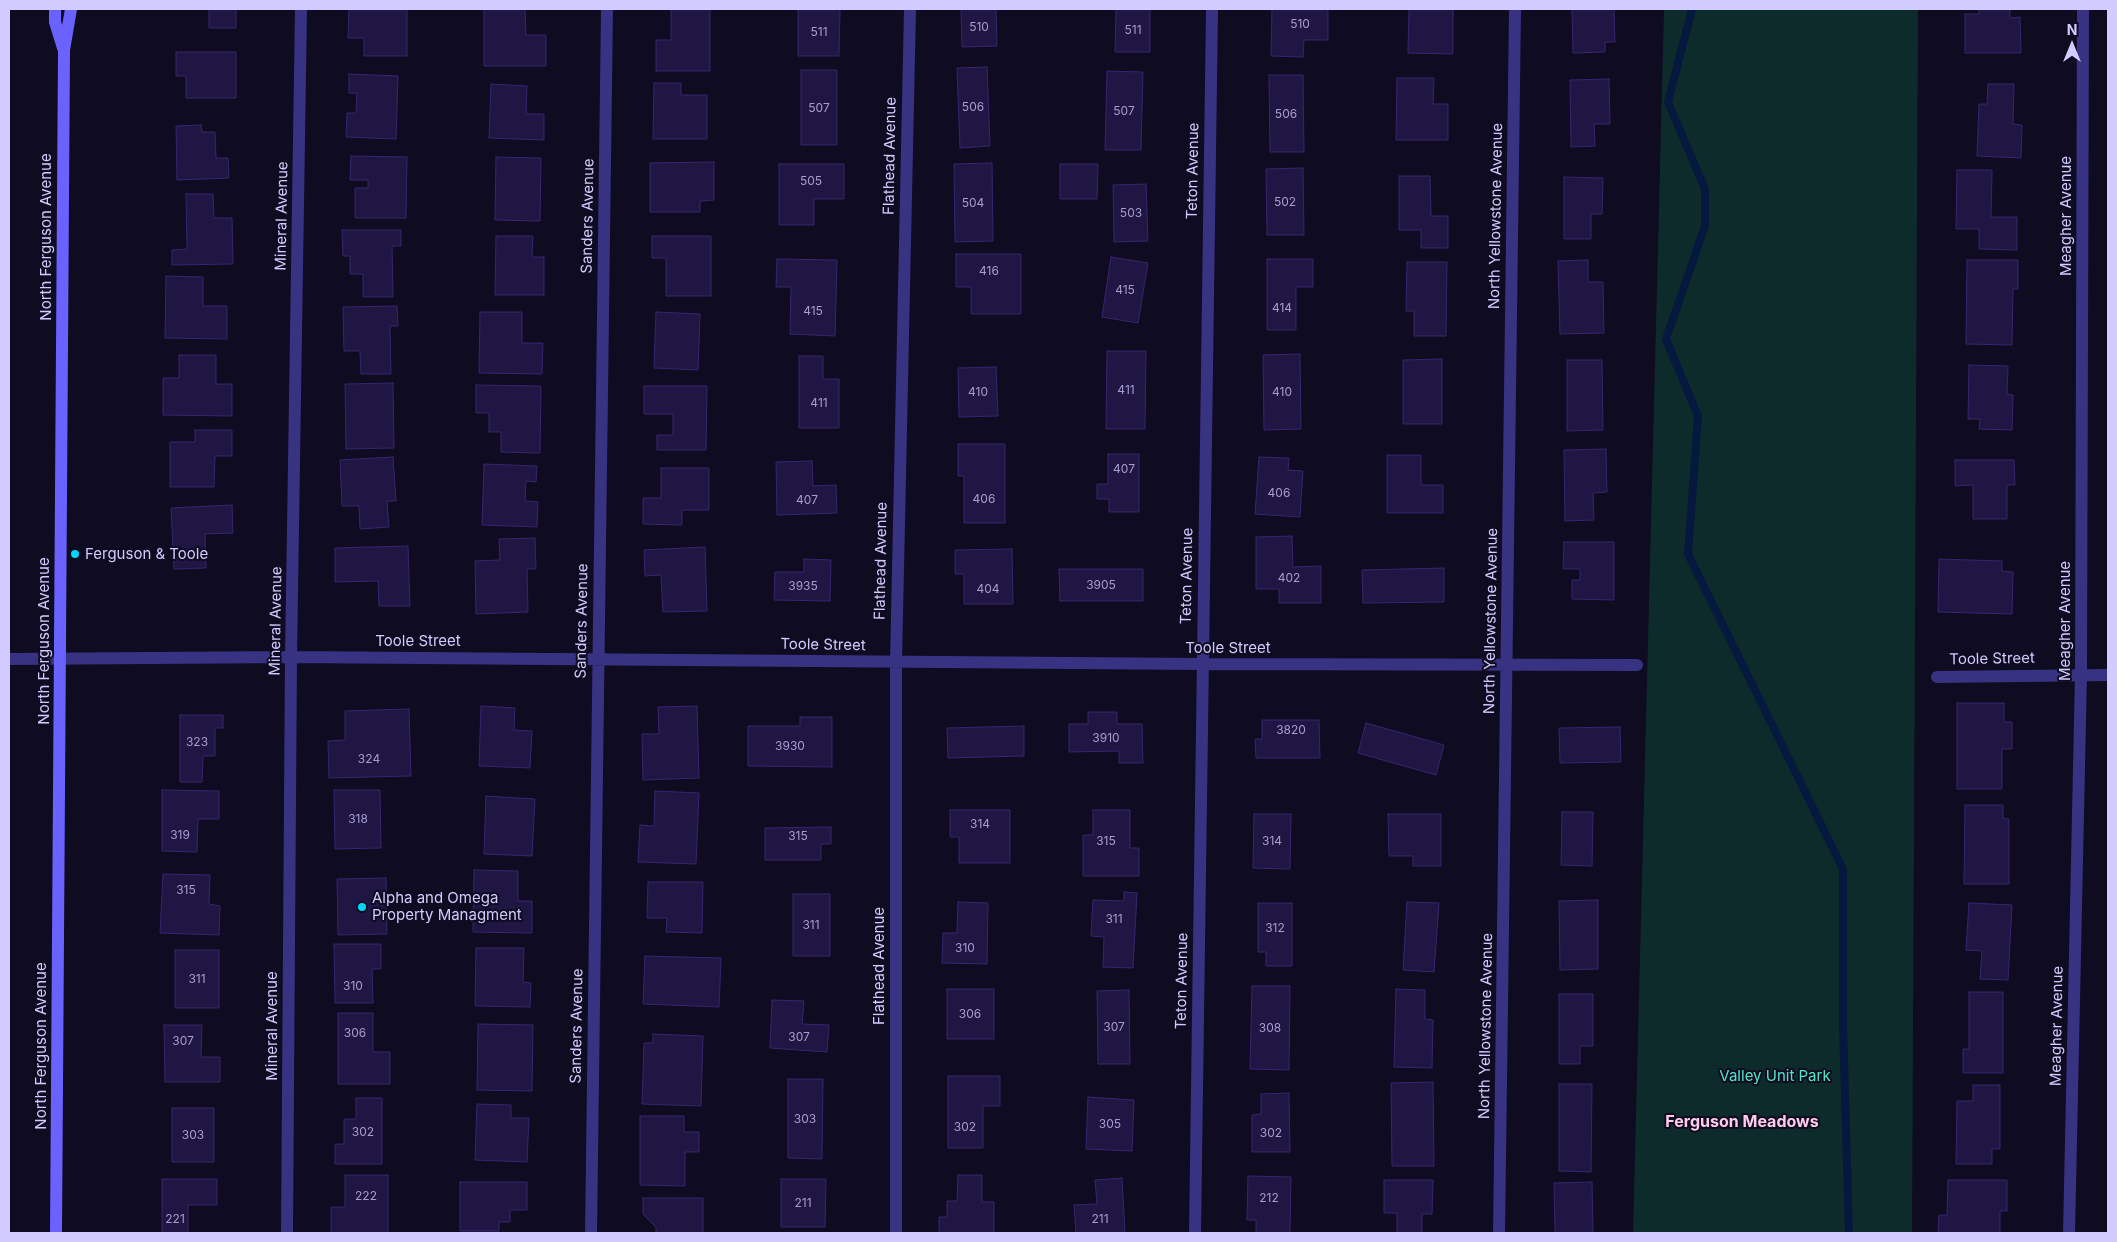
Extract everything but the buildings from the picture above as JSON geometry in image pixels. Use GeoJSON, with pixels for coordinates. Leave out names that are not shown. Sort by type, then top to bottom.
{"type":"FeatureCollection","features":[{"type":"Feature","properties":{"kind":"street","name":"North Ferguson Avenue"},"geometry":{"type":"LineString","coordinates":[[54,9],[55,22],[64,50]]}},
{"type":"Feature","properties":{"kind":"street","name":"North Ferguson Avenue"},"geometry":{"type":"LineString","coordinates":[[56,1233],[64,50],[71,9]]}},
{"type":"Feature","properties":{"kind":"street","name":"Mineral Avenue"},"geometry":{"type":"LineString","coordinates":[[287,1233],[291,657],[301,9]]}},
{"type":"Feature","properties":{"kind":"street","name":"Sanders Avenue"},"geometry":{"type":"LineString","coordinates":[[591,1233],[607,9]]}},
{"type":"Feature","properties":{"kind":"street","name":"Flathead Avenue"},"geometry":{"type":"LineString","coordinates":[[896,1233],[896,662],[910,9]]}},
{"type":"Feature","properties":{"kind":"street","name":"Teton Avenue"},"geometry":{"type":"LineString","coordinates":[[1195,1233],[1212,9]]}},
{"type":"Feature","properties":{"kind":"street","name":"North Yellowstone Avenue"},"geometry":{"type":"LineString","coordinates":[[1499,1233],[1515,9]]}},
{"type":"Feature","properties":{"kind":"street","name":"Meagher Avenue"},"geometry":{"type":"LineString","coordinates":[[2069,1233],[2081,674],[2083,9]]}},
{"type":"Feature","properties":{"kind":"street","name":"Toole Street"},"geometry":{"type":"LineString","coordinates":[[9,659],[291,657],[1202,664],[1637,665]]}},
{"type":"Feature","properties":{"kind":"street","name":"Toole Street"},"geometry":{"type":"LineString","coordinates":[[1937,677],[2108,675]]}},
{"type":"Feature","properties":{"kind":"green space","name":"Valley Unit Park"},"geometry":{"type":"Polygon","coordinates":[[[1664,9],[1918,9],[1912,1233],[1633,1233],[1664,9]]]}},
{"type":"Feature","properties":{"kind":"waterway"},"geometry":{"type":"LineString","coordinates":[[1692,9],[1668,102],[1705,189],[1705,226],[1666,339],[1698,416],[1688,554],[1843,869],[1843,1026],[1849,1233]]}},
{"type":"Feature","properties":{"kind":"place","name":"Ferguson & Toole"},"geometry":{"type":"Point","coordinates":[75,554]}},
{"type":"Feature","properties":{"kind":"place","name":"Alpha and Omega Property Managment"},"geometry":{"type":"Point","coordinates":[362,907]}},
{"type":"Feature","properties":{"kind":"district","name":"Ferguson Meadows"},"geometry":{"type":"Point","coordinates":[1742,1122]}}]}
